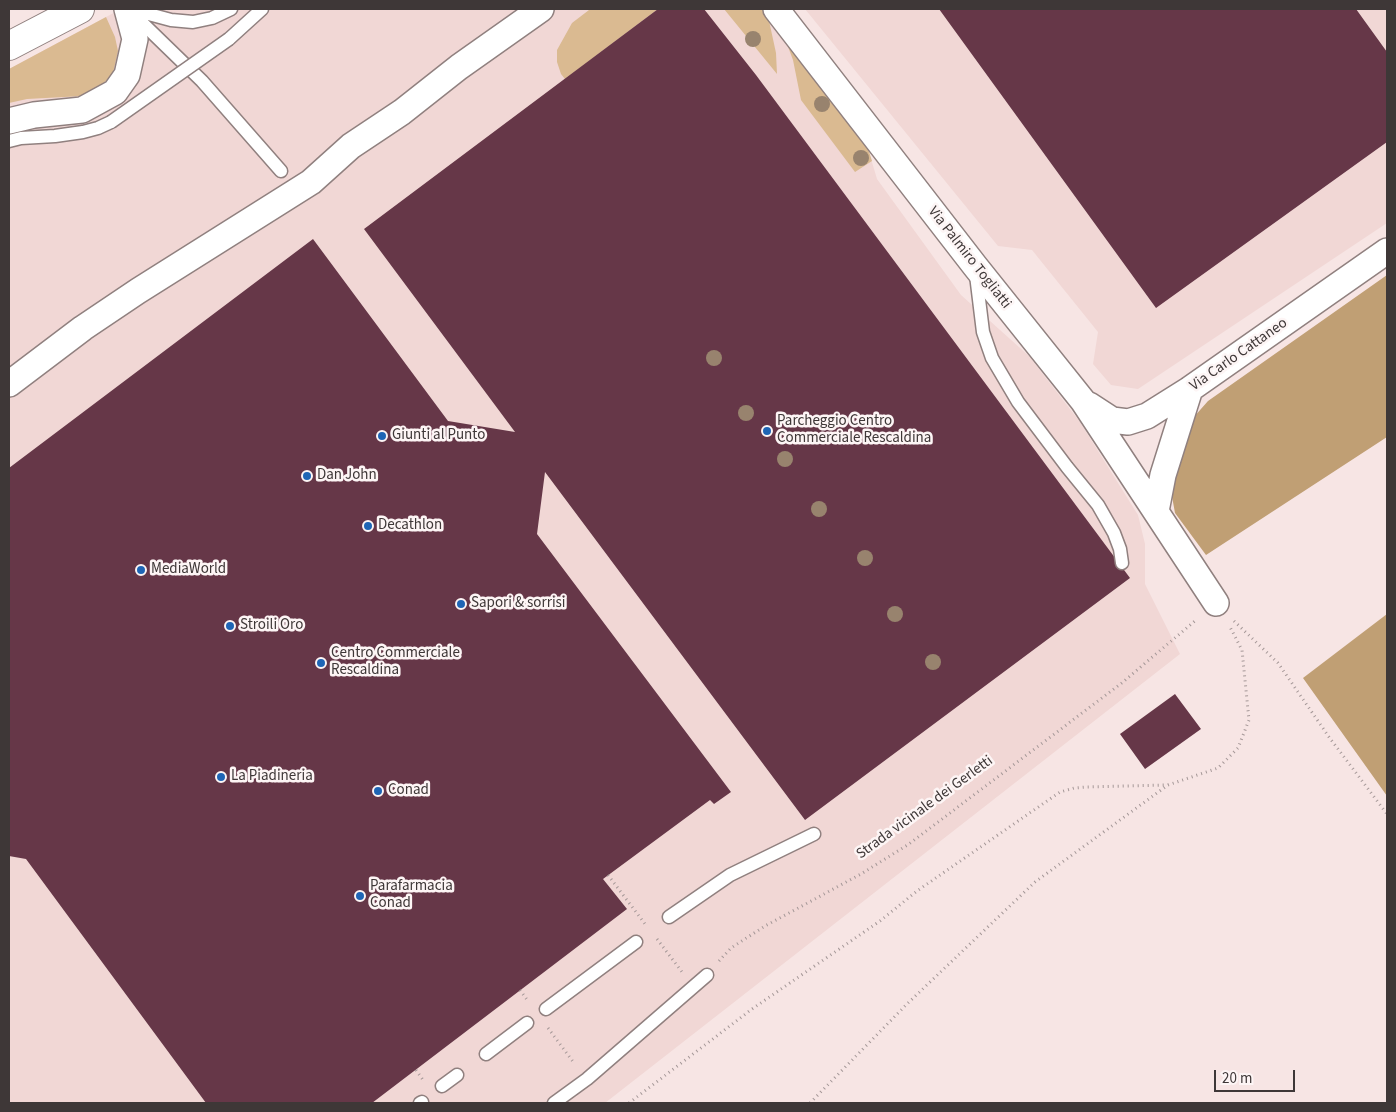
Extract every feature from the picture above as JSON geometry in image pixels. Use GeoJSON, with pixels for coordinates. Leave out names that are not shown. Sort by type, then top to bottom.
{"type":"FeatureCollection","features":[{"type":"Feature","properties":{"kind":"street"},"geometry":{"type":"LineString","coordinates":[[9,46],[80,9]]}},
{"type":"Feature","properties":{"kind":"street"},"geometry":{"type":"LineString","coordinates":[[9,121],[82,110],[115,92],[127,75],[135,39],[128,9]]}},
{"type":"Feature","properties":{"kind":"street"},"geometry":{"type":"LineString","coordinates":[[9,384],[83,328],[130,296],[311,182],[351,146],[402,112],[459,67],[541,9]]}},
{"type":"Feature","properties":{"kind":"street","name":"Via Palmiro Togliatti"},"geometry":{"type":"LineString","coordinates":[[776,9],[975,266],[1083,401],[1216,603]]}},
{"type":"Feature","properties":{"kind":"street","name":"Via Carlo Cattaneo"},"geometry":{"type":"LineString","coordinates":[[1083,401],[1112,420],[1128,422],[1147,416],[1190,389],[1387,251]]}},
{"type":"Feature","properties":{"kind":"street"},"geometry":{"type":"LineString","coordinates":[[1156,511],[1163,475],[1190,389]]}},
{"type":"Feature","properties":{"kind":"lane"},"geometry":{"type":"LineString","coordinates":[[128,9],[171,20],[193,22],[212,18],[231,9]]}},
{"type":"Feature","properties":{"kind":"lane"},"geometry":{"type":"LineString","coordinates":[[128,9],[202,81],[281,171]]}},
{"type":"Feature","properties":{"kind":"lane"},"geometry":{"type":"LineString","coordinates":[[9,141],[21,138],[83,132],[111,122],[229,39],[262,9]]}},
{"type":"Feature","properties":{"kind":"lane"},"geometry":{"type":"LineString","coordinates":[[975,266],[983,332],[992,358],[1018,402],[1098,505],[1114,533],[1120,549],[1122,563]]}},
{"type":"Feature","properties":{"kind":"lane"},"geometry":{"type":"LineString","coordinates":[[669,917],[730,875],[814,834]]}},
{"type":"Feature","properties":{"kind":"lane"},"geometry":{"type":"LineString","coordinates":[[546,1009],[636,942]]}},
{"type":"Feature","properties":{"kind":"lane"},"geometry":{"type":"LineString","coordinates":[[554,1103],[587,1079],[707,975]]}},
{"type":"Feature","properties":{"kind":"lane"},"geometry":{"type":"LineString","coordinates":[[486,1054],[528,1023]]}},
{"type":"Feature","properties":{"kind":"lane"},"geometry":{"type":"LineString","coordinates":[[442,1086],[457,1075]]}},
{"type":"Feature","properties":{"kind":"path"},"geometry":{"type":"LineString","coordinates":[[810,1103],[907,1004],[1034,882],[1168,785],[1218,768],[1238,748],[1249,720],[1242,650],[1216,603]]}},
{"type":"Feature","properties":{"kind":"path"},"geometry":{"type":"LineString","coordinates":[[1216,603],[1278,663],[1329,737],[1387,814]]}},
{"type":"Feature","properties":{"kind":"path","name":"Strada vicinale dei Gerletti"},"geometry":{"type":"LineString","coordinates":[[707,975],[731,948],[765,926],[860,874],[909,844],[1123,682],[1216,603]]}},
{"type":"Feature","properties":{"kind":"path"},"geometry":{"type":"LineString","coordinates":[[629,1103],[752,1009],[880,922],[917,891],[1060,792],[1087,787],[1168,785]]}},
{"type":"Feature","properties":{"kind":"path"},"geometry":{"type":"LineString","coordinates":[[608,875],[648,928]]}},
{"type":"Feature","properties":{"kind":"path"},"geometry":{"type":"LineString","coordinates":[[654,936],[671,958]]}},
{"type":"Feature","properties":{"kind":"shaded area"},"geometry":{"type":"Polygon","coordinates":[[[121,9],[763,9],[866,142],[877,179],[961,295],[1029,356],[1080,422],[1138,515],[1145,544],[1145,584],[1180,654],[605,1103],[9,1103],[9,69],[121,9]]]}},
{"type":"Feature","properties":{"kind":"shaded area"},"geometry":{"type":"Polygon","coordinates":[[[589,9],[658,9],[565,79],[557,62],[557,50],[572,23],[589,9]]]}},
{"type":"Feature","properties":{"kind":"shaded area"},"geometry":{"type":"Polygon","coordinates":[[[724,9],[763,9],[768,16],[776,53],[777,74],[724,9]]]}},
{"type":"Feature","properties":{"kind":"shaded area"},"geometry":{"type":"Polygon","coordinates":[[[805,9],[1387,9],[1387,223],[1138,389],[1111,385],[1093,364],[1098,332],[1032,250],[998,246],[805,9]]]}},
{"type":"Feature","properties":{"kind":"shaded area"},"geometry":{"type":"Polygon","coordinates":[[[106,17],[115,37],[118,51],[113,73],[95,91],[83,96],[27,99],[9,103],[9,69],[106,17]]]}},
{"type":"Feature","properties":{"kind":"shaded area"},"geometry":{"type":"Polygon","coordinates":[[[787,44],[866,142],[872,161],[855,172],[801,100],[793,60],[787,44]]]}},
{"type":"Feature","properties":{"kind":"shaded area"},"geometry":{"type":"Polygon","coordinates":[[[1387,275],[1387,437],[1206,555],[1175,513],[1171,491],[1193,418],[1208,401],[1387,275]]]}},
{"type":"Feature","properties":{"kind":"shaded area"},"geometry":{"type":"Polygon","coordinates":[[[1387,614],[1387,796],[1303,678],[1387,614]]]}},
{"type":"Feature","properties":{"kind":"building"},"geometry":{"type":"Polygon","coordinates":[[[658,9],[704,9],[756,75],[1130,578],[805,820],[545,472],[537,534],[731,792],[714,804],[710,800],[603,879],[627,909],[372,1103],[206,1103],[26,859],[9,856],[9,468],[313,239],[448,421],[515,432],[364,229],[658,9]]]}},
{"type":"Feature","properties":{"kind":"building"},"geometry":{"type":"Polygon","coordinates":[[[939,9],[1356,9],[1387,52],[1387,142],[1156,308],[939,9]]]}},
{"type":"Feature","properties":{"kind":"building"},"geometry":{"type":"Polygon","coordinates":[[[1175,694],[1201,729],[1145,769],[1120,734],[1175,694]]]}},
{"type":"Feature","properties":{"kind":"place","name":"Parcheggio Centro Commerciale Rescaldina"},"geometry":{"type":"Point","coordinates":[767,431]}},
{"type":"Feature","properties":{"kind":"place","name":"Giunti al Punto"},"geometry":{"type":"Point","coordinates":[382,436]}},
{"type":"Feature","properties":{"kind":"place","name":"Dan John"},"geometry":{"type":"Point","coordinates":[307,476]}},
{"type":"Feature","properties":{"kind":"place","name":"Decathlon"},"geometry":{"type":"Point","coordinates":[368,526]}},
{"type":"Feature","properties":{"kind":"place","name":"MediaWorld"},"geometry":{"type":"Point","coordinates":[141,570]}},
{"type":"Feature","properties":{"kind":"place","name":"Sapori & sorrisi"},"geometry":{"type":"Point","coordinates":[461,604]}},
{"type":"Feature","properties":{"kind":"place","name":"Stroili Oro"},"geometry":{"type":"Point","coordinates":[230,626]}},
{"type":"Feature","properties":{"kind":"place","name":"Centro Commerciale Rescaldina"},"geometry":{"type":"Point","coordinates":[321,663]}},
{"type":"Feature","properties":{"kind":"place","name":"La Piadineria"},"geometry":{"type":"Point","coordinates":[221,777]}},
{"type":"Feature","properties":{"kind":"place","name":"Conad"},"geometry":{"type":"Point","coordinates":[378,791]}},
{"type":"Feature","properties":{"kind":"place","name":"Parafarmacia Conad"},"geometry":{"type":"Point","coordinates":[360,896]}}]}
